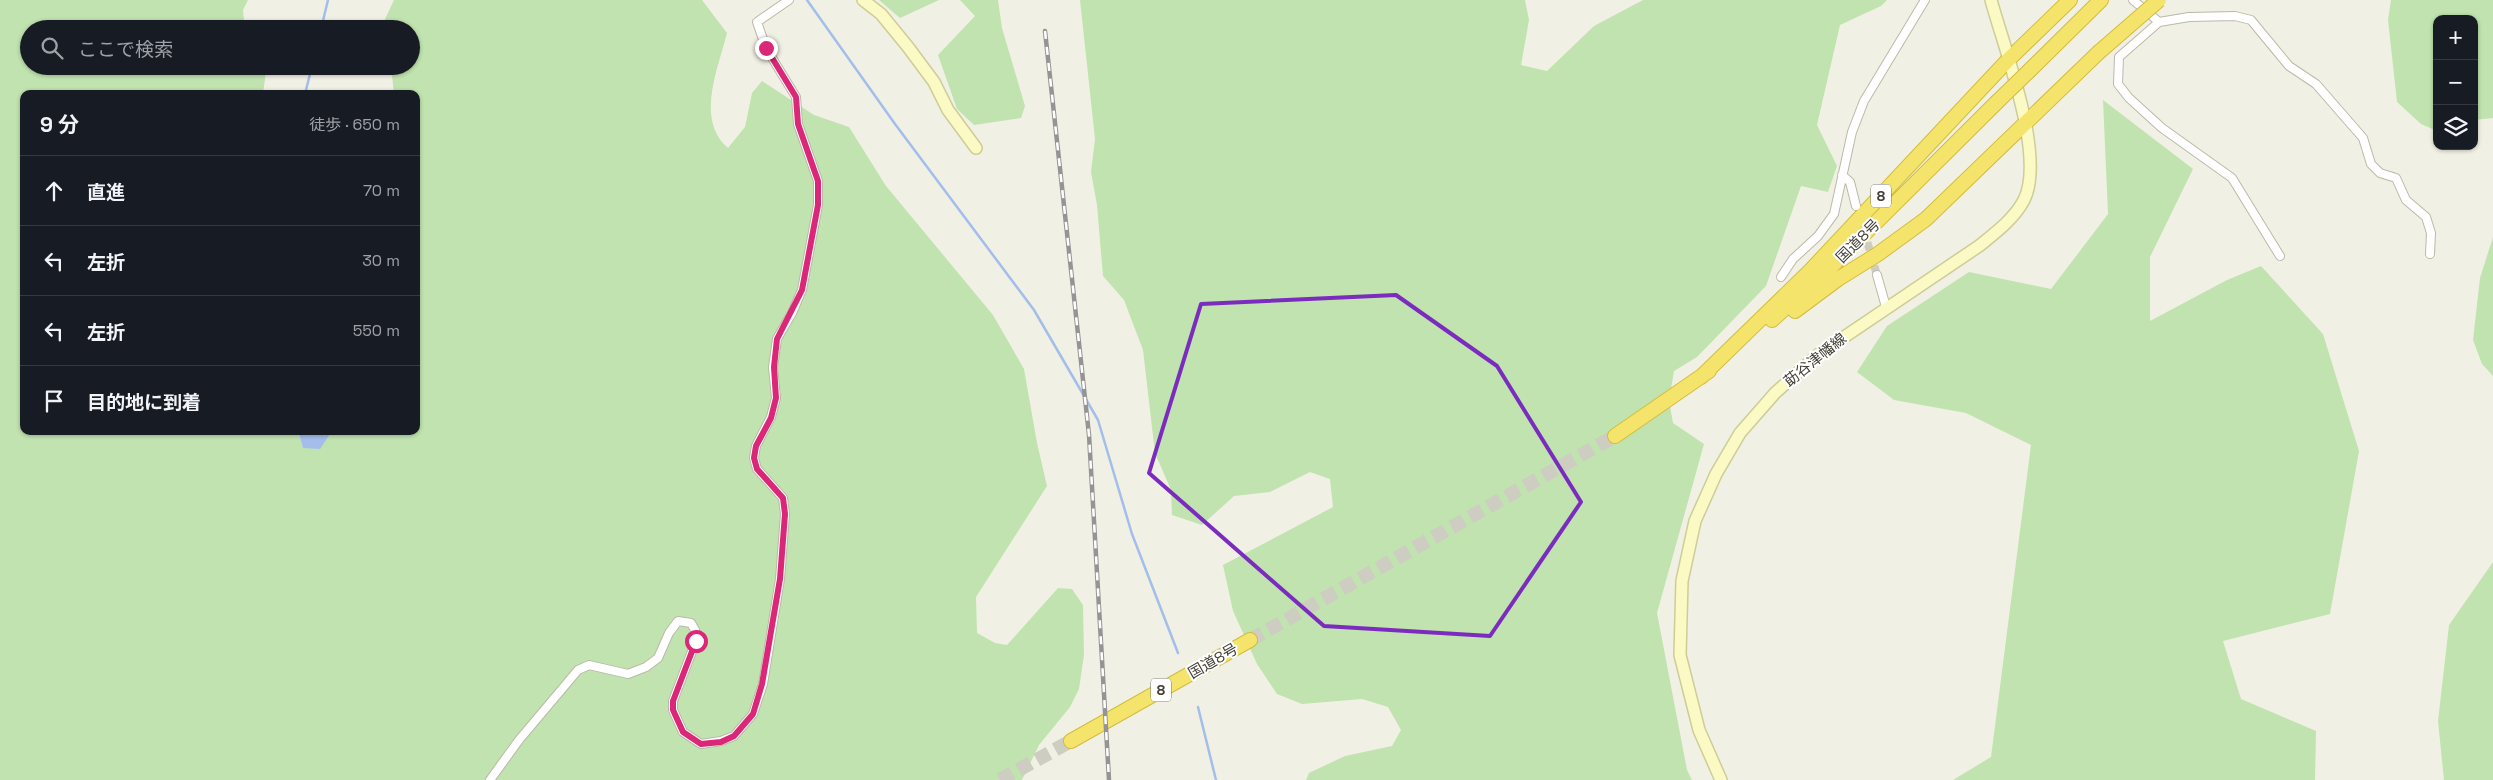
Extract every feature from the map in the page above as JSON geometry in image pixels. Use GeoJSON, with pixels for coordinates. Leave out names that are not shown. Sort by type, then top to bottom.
{"type":"FeatureCollection","features":[{"type":"Feature","properties":{"kind":"highway","name":"8"},"geometry":{"type":"LineString","coordinates":[[1702,377],[1810,271],[2008,60],[2070,0]]}},
{"type":"Feature","properties":{"kind":"highway","name":"国道8号"},"geometry":{"type":"LineString","coordinates":[[1615,436],[1702,377],[1774,319],[1831,267],[2101,0]]}},
{"type":"Feature","properties":{"kind":"highway","name":"8"},"geometry":{"type":"LineString","coordinates":[[1774,319],[1791,314],[1838,279],[1878,254],[1926,219],[2098,53],[2159,0]]}},
{"type":"Feature","properties":{"kind":"highway","name":"国道8号"},"geometry":{"type":"LineString","coordinates":[[1071,741],[1250,640]]}},
{"type":"Feature","properties":{"kind":"main road"},"geometry":{"type":"LineString","coordinates":[[863,0],[881,14],[908,47],[934,82],[948,110],[976,148]]}},
{"type":"Feature","properties":{"kind":"main road","name":"莇谷津幡線"},"geometry":{"type":"LineString","coordinates":[[1721,780],[1699,730],[1680,655],[1682,581],[1695,521],[1716,474],[1740,433],[1775,393],[1819,354],[1979,246],[2001,228],[2018,210],[2030,186],[2030,143],[1991,0]]}},
{"type":"Feature","properties":{"kind":"street"},"geometry":{"type":"LineString","coordinates":[[490,780],[519,740],[578,670],[589,665],[628,674],[646,667],[658,658],[669,633],[678,622],[691,623],[695,630],[696,641],[673,701],[673,710],[683,732],[701,744],[721,742],[734,736],[753,714],[762,684],[778,589],[785,514],[783,498],[757,469],[754,458],[756,446],[771,418],[776,398],[774,367],[777,339],[802,290],[818,205],[818,181],[798,124],[796,97],[766,48],[757,22],[789,0]]}},
{"type":"Feature","properties":{"kind":"street"},"geometry":{"type":"LineString","coordinates":[[1781,277],[1793,258],[1818,236],[1834,214],[1852,132],[1864,101],[1924,0]]}},
{"type":"Feature","properties":{"kind":"street"},"geometry":{"type":"LineString","coordinates":[[2133,0],[2159,22]]}},
{"type":"Feature","properties":{"kind":"street"},"geometry":{"type":"LineString","coordinates":[[2280,256],[2232,178],[2162,128],[2129,98],[2118,84],[2119,57],[2159,22],[2189,17],[2235,16],[2251,20],[2289,66],[2316,84],[2363,138],[2371,164],[2380,173],[2396,178],[2406,200],[2426,217],[2431,232],[2430,254]]}},
{"type":"Feature","properties":{"kind":"street"},"geometry":{"type":"LineString","coordinates":[[1842,175],[1850,182],[1856,206]]}},
{"type":"Feature","properties":{"kind":"street"},"geometry":{"type":"LineString","coordinates":[[1877,275],[1886,307]]}},
{"type":"Feature","properties":{"kind":"highlighted area"},"geometry":{"type":"Polygon","coordinates":[[[1396,295],[1497,366],[1581,502],[1490,636],[1324,626],[1149,473],[1201,304],[1396,295]]]}},
{"type":"Feature","properties":{"kind":"green space"},"geometry":{"type":"Polygon","coordinates":[[[0,0],[248,0],[243,10],[244,20],[20,20],[20,75],[265,75],[264,90],[20,90],[20,435],[299,435],[303,448],[328,435],[420,435],[420,90],[394,90],[392,75],[420,75],[420,20],[385,20],[394,0],[702,0],[727,33],[715,78],[711,109],[713,123],[718,136],[728,148],[745,127],[752,93],[762,81],[814,115],[849,127],[886,186],[993,315],[1024,369],[1037,443],[1047,486],[976,597],[977,633],[995,643],[1007,645],[1058,588],[1072,589],[1083,605],[1084,655],[1079,689],[1070,707],[1039,745],[1022,780],[0,780],[0,0]]]}},
{"type":"Feature","properties":{"kind":"green space"},"geometry":{"type":"Polygon","coordinates":[[[879,0],[939,0],[900,18],[879,0]]]}},
{"type":"Feature","properties":{"kind":"green space"},"geometry":{"type":"Polygon","coordinates":[[[960,0],[998,0],[1002,28],[1025,106],[1021,118],[974,125],[957,109],[938,55],[975,16],[960,0]]]}},
{"type":"Feature","properties":{"kind":"green space"},"geometry":{"type":"Polygon","coordinates":[[[1080,0],[1525,0],[1529,20],[1521,65],[1547,71],[1594,26],[1643,0],[1887,0],[1881,6],[1840,25],[1817,125],[1837,166],[1828,192],[1801,186],[1766,286],[1697,357],[1674,371],[1669,401],[1673,423],[1704,444],[1657,613],[1687,770],[1692,780],[1306,780],[1309,773],[1345,756],[1392,746],[1401,730],[1388,707],[1362,699],[1302,704],[1277,694],[1257,664],[1233,611],[1223,565],[1333,507],[1330,479],[1310,472],[1270,492],[1234,496],[1202,525],[1172,515],[1171,490],[1155,453],[1143,350],[1124,300],[1103,276],[1097,205],[1091,172],[1095,139],[1080,0]]]}},
{"type":"Feature","properties":{"kind":"green space"},"geometry":{"type":"Polygon","coordinates":[[[2391,0],[2493,0],[2493,118],[2478,120],[2478,15],[2433,15],[2433,129],[2421,124],[2397,102],[2388,20],[2391,0]]]}},
{"type":"Feature","properties":{"kind":"green space"},"geometry":{"type":"Polygon","coordinates":[[[2103,100],[2193,169],[2150,257],[2150,321],[2227,280],[2261,266],[2323,334],[2359,451],[2330,614],[2223,641],[2241,699],[2316,731],[2315,780],[1953,780],[1991,757],[2031,445],[1966,413],[1894,400],[1857,372],[1887,326],[1969,272],[2051,289],[2108,214],[2103,100]]]}},
{"type":"Feature","properties":{"kind":"green space"},"geometry":{"type":"Polygon","coordinates":[[[2493,237],[2493,376],[2482,364],[2473,340],[2480,278],[2493,237]]]}},
{"type":"Feature","properties":{"kind":"green space"},"geometry":{"type":"Polygon","coordinates":[[[2493,562],[2493,780],[2444,780],[2438,721],[2449,625],[2493,562]]]}},
{"type":"Feature","properties":{"kind":"water"},"geometry":{"type":"Polygon","coordinates":[[[299,435],[329,435],[320,449],[303,448],[299,435]]]}},
{"type":"Feature","properties":{"kind":"waterway"},"geometry":{"type":"LineString","coordinates":[[323,20],[328,0]]}},
{"type":"Feature","properties":{"kind":"waterway"},"geometry":{"type":"LineString","coordinates":[[807,0],[895,124],[1034,310],[1098,420],[1132,534],[1178,653]]}},
{"type":"Feature","properties":{"kind":"waterway"},"geometry":{"type":"LineString","coordinates":[[306,90],[310,75]]}},
{"type":"Feature","properties":{"kind":"waterway"},"geometry":{"type":"LineString","coordinates":[[1198,707],[1216,780]]}},
{"type":"Feature","properties":{"kind":"tunnel"},"geometry":{"type":"LineString","coordinates":[[1864,231],[1877,275]]}},
{"type":"Feature","properties":{"kind":"tunnel"},"geometry":{"type":"LineString","coordinates":[[1250,640],[1615,436]]}},
{"type":"Feature","properties":{"kind":"tunnel"},"geometry":{"type":"LineString","coordinates":[[1000,780],[1071,741]]}},
{"type":"Feature","properties":{"kind":"railway"},"geometry":{"type":"LineString","coordinates":[[1045,31],[1089,435],[1109,780]]}},
{"type":"Feature","properties":{"kind":"route"},"geometry":{"type":"LineString","coordinates":[[696,641],[673,701],[673,710],[683,732],[701,744],[721,742],[734,736],[753,714],[762,684],[780,579],[780,552],[785,514],[783,498],[768,478],[757,469],[754,458],[756,446],[771,418],[776,398],[774,367],[777,339],[792,313],[802,290],[818,205],[818,181],[798,124],[796,97],[766,48]]}}]}
